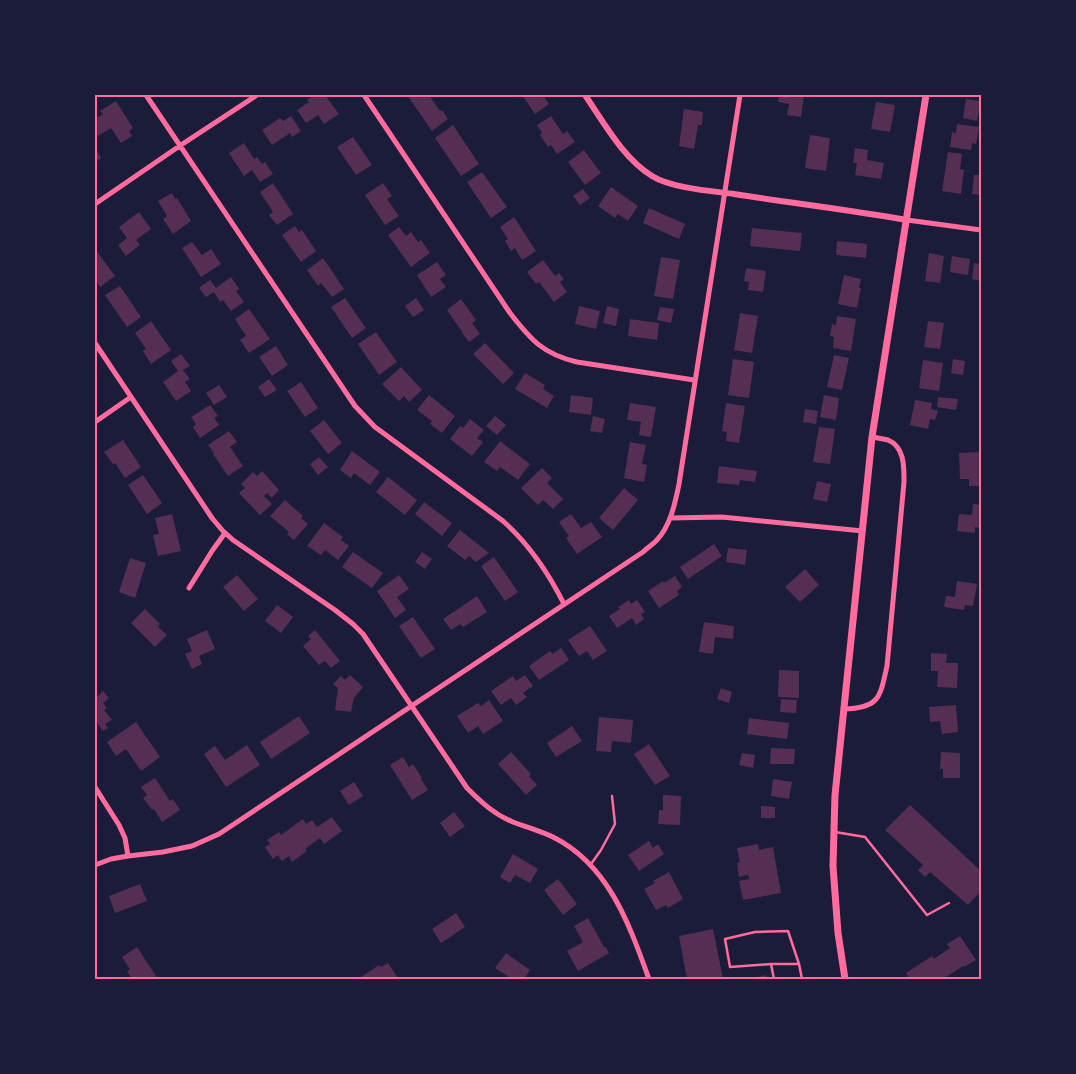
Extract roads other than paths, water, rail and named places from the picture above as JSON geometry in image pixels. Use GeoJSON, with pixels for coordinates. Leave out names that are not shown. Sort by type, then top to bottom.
{"type":"FeatureCollection","features":[{"type":"Feature","properties":{"kind":"main road"},"geometry":{"type":"LineString","coordinates":[[845,979],[838,933],[833,866],[835,795],[872,437],[926,95]]}},
{"type":"Feature","properties":{"kind":"street"},"geometry":{"type":"LineString","coordinates":[[146,95],[355,406],[375,427],[517,533],[536,556],[553,582],[564,604]]}},
{"type":"Feature","properties":{"kind":"street"},"geometry":{"type":"LineString","coordinates":[[95,204],[180,145],[257,95]]}},
{"type":"Feature","properties":{"kind":"street"},"geometry":{"type":"LineString","coordinates":[[364,95],[510,314],[531,339],[563,358],[587,364],[694,380]]}},
{"type":"Feature","properties":{"kind":"street"},"geometry":{"type":"LineString","coordinates":[[584,95],[630,158],[653,177],[667,183],[981,230]]}},
{"type":"Feature","properties":{"kind":"street"},"geometry":{"type":"LineString","coordinates":[[95,865],[111,859],[192,846],[219,834],[643,552],[656,541],[670,518],[679,484],[740,95]]}},
{"type":"Feature","properties":{"kind":"street"},"geometry":{"type":"LineString","coordinates":[[95,343],[212,518],[233,540],[335,610],[363,634],[459,778],[477,799],[498,815],[551,836],[591,864],[622,911],[649,979]]}},
{"type":"Feature","properties":{"kind":"street"},"geometry":{"type":"LineString","coordinates":[[95,422],[131,397]]}},
{"type":"Feature","properties":{"kind":"street"},"geometry":{"type":"LineString","coordinates":[[844,709],[869,705],[876,699],[883,687],[887,666],[904,482],[904,462],[898,448],[888,440],[872,437]]}},
{"type":"Feature","properties":{"kind":"street"},"geometry":{"type":"LineString","coordinates":[[670,518],[722,516],[863,531]]}},
{"type":"Feature","properties":{"kind":"street"},"geometry":{"type":"LineString","coordinates":[[189,588],[225,533]]}},
{"type":"Feature","properties":{"kind":"street"},"geometry":{"type":"LineString","coordinates":[[95,787],[119,825],[125,838],[128,856]]}},
{"type":"Feature","properties":{"kind":"lane"},"geometry":{"type":"LineString","coordinates":[[591,864],[615,824],[612,796]]}},
{"type":"Feature","properties":{"kind":"lane"},"geometry":{"type":"LineString","coordinates":[[833,832],[865,837],[927,915],[949,903]]}},
{"type":"Feature","properties":{"kind":"lane"},"geometry":{"type":"LineString","coordinates":[[799,964],[730,966],[725,939],[756,932],[788,931],[799,964],[802,979]]}},
{"type":"Feature","properties":{"kind":"lane"},"geometry":{"type":"LineString","coordinates":[[771,964],[774,979]]}}]}
